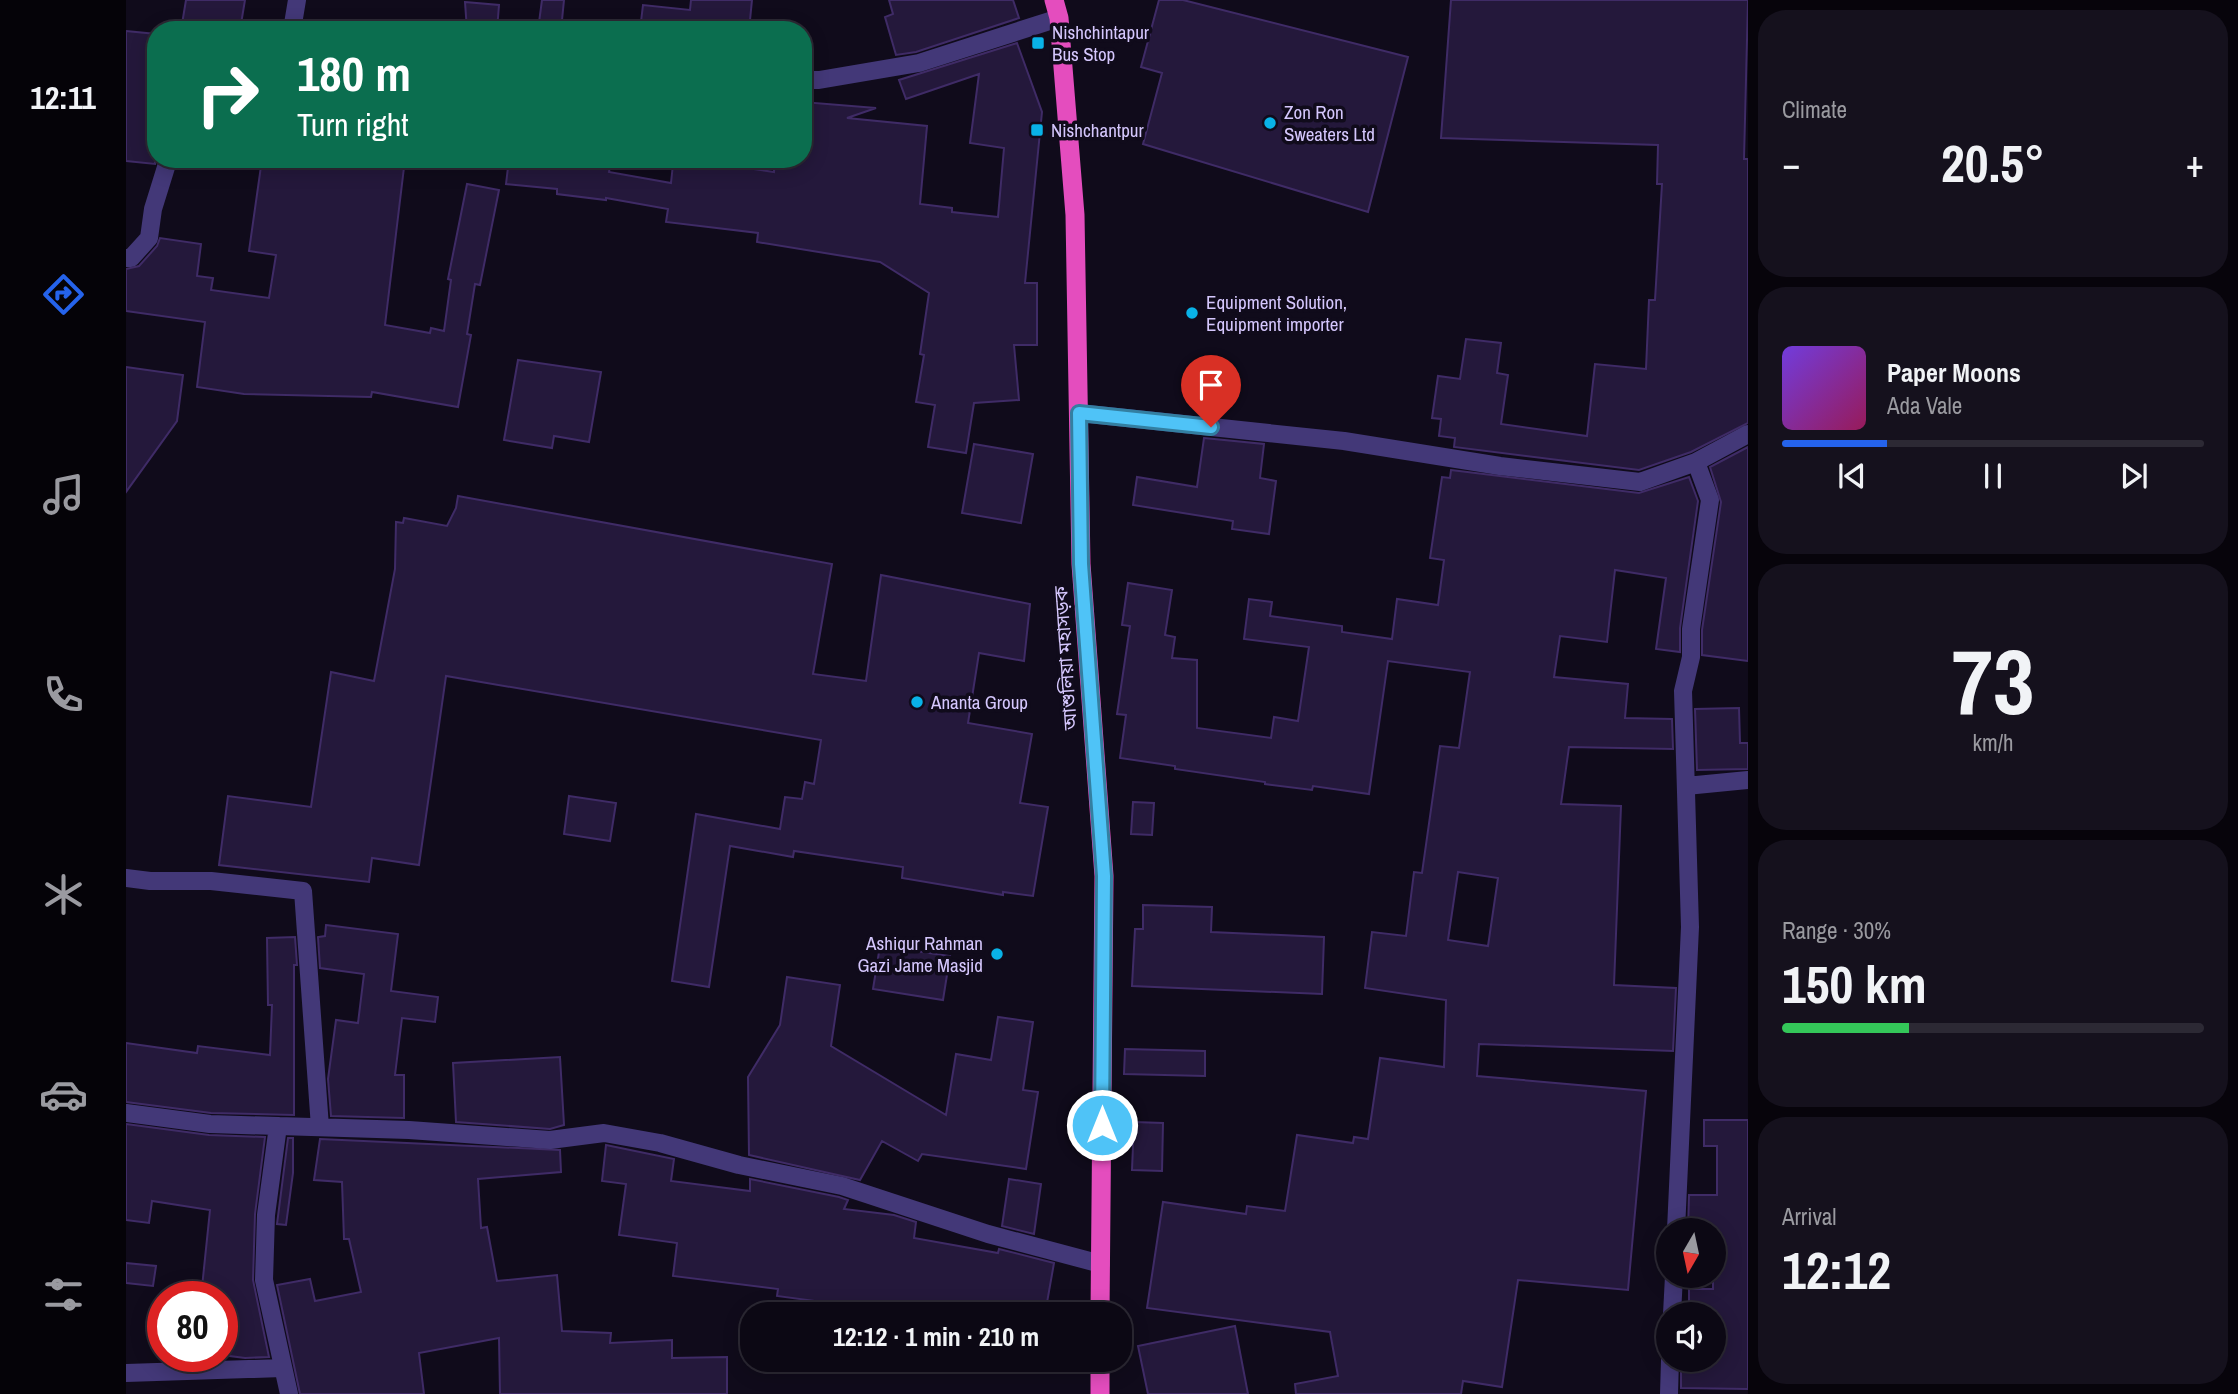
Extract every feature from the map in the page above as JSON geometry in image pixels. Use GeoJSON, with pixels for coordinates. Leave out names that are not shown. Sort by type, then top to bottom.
{"type":"FeatureCollection","features":[{"type":"Feature","properties":{"kind":"highway","name":"আশুলিয়া মহাসড়ক"},"geometry":{"type":"LineString","coordinates":[[1057,9],[1075,215],[1081,564],[1104,876],[1100,1302]]}},
{"type":"Feature","properties":{"kind":"highway"},"geometry":{"type":"LineString","coordinates":[[1100,1372],[1100,1394]]}},
{"type":"Feature","properties":{"kind":"street"},"geometry":{"type":"LineString","coordinates":[[294,21],[297,0]]}},
{"type":"Feature","properties":{"kind":"street"},"geometry":{"type":"LineString","coordinates":[[812,80],[919,63],[1057,9]]}},
{"type":"Feature","properties":{"kind":"street"},"geometry":{"type":"LineString","coordinates":[[126,258],[131,258],[149,238],[153,209],[166,168]]}},
{"type":"Feature","properties":{"kind":"street"},"geometry":{"type":"LineString","coordinates":[[1079,413],[1344,441],[1500,466],[1640,482],[1696,461],[1748,434]]}},
{"type":"Feature","properties":{"kind":"street"},"geometry":{"type":"LineString","coordinates":[[1677,1218],[1690,927],[1683,691],[1691,657],[1691,629],[1710,500],[1696,461]]}},
{"type":"Feature","properties":{"kind":"street"},"geometry":{"type":"LineString","coordinates":[[1686,786],[1748,780]]}},
{"type":"Feature","properties":{"kind":"street"},"geometry":{"type":"LineString","coordinates":[[126,878],[150,881],[211,881],[303,891],[320,1127]]}},
{"type":"Feature","properties":{"kind":"street"},"geometry":{"type":"LineString","coordinates":[[126,1114],[210,1124],[409,1130],[550,1140],[604,1133],[842,1186],[988,1234],[1101,1264]]}},
{"type":"Feature","properties":{"kind":"street"},"geometry":{"type":"LineString","coordinates":[[278,1126],[266,1215],[264,1280],[289,1394]]}},
{"type":"Feature","properties":{"kind":"street"},"geometry":{"type":"LineString","coordinates":[[126,1373],[282,1368]]}},
{"type":"Feature","properties":{"kind":"street"},"geometry":{"type":"LineString","coordinates":[[1669,1394],[1670,1372]]}},
{"type":"Feature","properties":{"kind":"building"},"geometry":{"type":"Polygon","coordinates":[[[186,0],[245,0],[242,21],[182,21],[186,0]]]}},
{"type":"Feature","properties":{"kind":"building"},"geometry":{"type":"Polygon","coordinates":[[[542,0],[564,0],[562,21],[539,21],[542,0]]]}},
{"type":"Feature","properties":{"kind":"building"},"geometry":{"type":"Polygon","coordinates":[[[691,0],[752,0],[750,21],[641,21],[643,5],[690,10],[691,0]]]}},
{"type":"Feature","properties":{"kind":"building"},"geometry":{"type":"Polygon","coordinates":[[[889,0],[1013,0],[1019,18],[916,52],[896,55],[885,17],[893,14],[889,0]]]}},
{"type":"Feature","properties":{"kind":"building","name":"Zon Ron Sweaters Ltd"},"geometry":{"type":"Polygon","coordinates":[[[1159,0],[1183,0],[1408,57],[1368,212],[1143,144],[1162,73],[1141,67],[1159,0]]]}},
{"type":"Feature","properties":{"kind":"building"},"geometry":{"type":"Polygon","coordinates":[[[1451,0],[1748,0],[1744,159],[1748,159],[1748,423],[1691,452],[1639,470],[1454,447],[1455,438],[1439,436],[1441,419],[1432,418],[1438,376],[1460,379],[1466,339],[1501,343],[1497,373],[1508,375],[1501,424],[1587,436],[1595,364],[1646,369],[1649,300],[1655,300],[1662,184],[1657,184],[1658,145],[1441,138],[1451,0]]]}},
{"type":"Feature","properties":{"kind":"building"},"geometry":{"type":"Polygon","coordinates":[[[465,2],[499,5],[498,21],[466,21],[465,2]]]}},
{"type":"Feature","properties":{"kind":"building"},"geometry":{"type":"Polygon","coordinates":[[[126,31],[147,33],[147,163],[126,161],[126,31]]]}},
{"type":"Feature","properties":{"kind":"building"},"geometry":{"type":"Polygon","coordinates":[[[1017,43],[1042,112],[1025,283],[1037,283],[1037,345],[1014,345],[1019,400],[974,403],[966,453],[928,447],[935,405],[916,402],[924,355],[920,354],[929,293],[880,262],[757,242],[758,233],[666,222],[668,209],[606,198],[557,194],[557,189],[506,184],[508,168],[610,168],[609,172],[671,183],[673,168],[746,168],[774,172],[774,168],[812,168],[812,103],[876,108],[847,118],[927,126],[920,204],[952,208],[952,212],[998,217],[1004,148],[970,143],[979,74],[906,99],[899,80],[1017,43]]]}},
{"type":"Feature","properties":{"kind":"building"},"geometry":{"type":"Polygon","coordinates":[[[261,168],[404,168],[385,325],[430,333],[431,328],[444,331],[451,280],[448,279],[467,184],[499,190],[480,285],[475,284],[467,334],[471,335],[458,407],[372,392],[371,397],[244,394],[197,387],[205,322],[126,311],[126,269],[139,266],[157,246],[160,238],[201,244],[197,276],[213,278],[211,290],[269,298],[276,255],[249,251],[261,168]]]}},
{"type":"Feature","properties":{"kind":"building"},"geometry":{"type":"Polygon","coordinates":[[[518,360],[601,372],[589,442],[554,436],[552,448],[504,440],[518,360]]]}},
{"type":"Feature","properties":{"kind":"building"},"geometry":{"type":"Polygon","coordinates":[[[126,367],[183,375],[177,421],[126,492],[126,367]]]}},
{"type":"Feature","properties":{"kind":"building"},"geometry":{"type":"Polygon","coordinates":[[[1204,438],[1264,444],[1260,478],[1276,481],[1269,534],[1232,529],[1233,521],[1133,505],[1137,477],[1197,487],[1204,438]]]}},
{"type":"Feature","properties":{"kind":"building"},"geometry":{"type":"Polygon","coordinates":[[[974,444],[1033,454],[1021,523],[962,513],[974,444]]]}},
{"type":"Feature","properties":{"kind":"building"},"geometry":{"type":"Polygon","coordinates":[[[1748,447],[1748,661],[1702,655],[1702,630],[1721,502],[1710,467],[1748,447]]]}},
{"type":"Feature","properties":{"kind":"building"},"geometry":{"type":"Polygon","coordinates":[[[1451,470],[1639,493],[1689,477],[1698,501],[1680,628],[1680,652],[1656,649],[1666,578],[1615,570],[1607,642],[1560,636],[1554,677],[1628,684],[1625,718],[1672,719],[1673,749],[1569,747],[1561,804],[1621,806],[1614,985],[1676,988],[1673,1051],[1479,1044],[1477,1076],[1646,1091],[1628,1290],[1518,1280],[1502,1387],[1463,1381],[1461,1394],[1296,1394],[1295,1384],[1338,1376],[1330,1332],[1147,1308],[1163,1202],[1246,1214],[1247,1206],[1285,1211],[1297,1135],[1353,1143],[1354,1137],[1368,1139],[1380,1058],[1444,1067],[1446,1000],[1365,988],[1372,932],[1406,936],[1414,872],[1422,873],[1440,746],[1459,748],[1470,672],[1388,661],[1369,794],[1313,786],[1312,790],[1265,784],[1120,758],[1126,715],[1117,714],[1130,626],[1122,625],[1128,583],[1172,590],[1165,635],[1175,637],[1172,658],[1197,660],[1197,728],[1271,738],[1274,717],[1298,721],[1309,647],[1244,639],[1249,599],[1272,602],[1270,616],[1342,626],[1342,632],[1392,639],[1397,599],[1438,605],[1444,560],[1430,558],[1442,477],[1450,478],[1451,470]],[[1458,872],[1448,940],[1488,946],[1498,878],[1458,872]]]}},
{"type":"Feature","properties":{"kind":"building"},"geometry":{"type":"Polygon","coordinates":[[[458,496],[832,564],[813,674],[866,681],[881,575],[1030,604],[1024,661],[979,653],[968,723],[1032,734],[1020,803],[1048,807],[1033,896],[1003,892],[1003,895],[902,878],[903,867],[794,851],[793,857],[730,846],[709,987],[672,981],[696,814],[780,829],[785,797],[802,799],[805,782],[814,784],[821,740],[446,676],[419,865],[372,858],[369,882],[219,865],[228,796],[311,807],[331,672],[374,681],[395,569],[396,522],[403,523],[404,518],[447,526],[456,508],[458,496]]]}},
{"type":"Feature","properties":{"kind":"building"},"geometry":{"type":"Polygon","coordinates":[[[1739,708],[1740,743],[1748,743],[1748,769],[1697,770],[1695,709],[1739,708]]]}},
{"type":"Feature","properties":{"kind":"building"},"geometry":{"type":"Polygon","coordinates":[[[569,796],[616,803],[610,841],[564,834],[569,796]]]}},
{"type":"Feature","properties":{"kind":"building"},"geometry":{"type":"Polygon","coordinates":[[[1133,802],[1154,803],[1152,835],[1131,834],[1133,802]]]}},
{"type":"Feature","properties":{"kind":"building"},"geometry":{"type":"Polygon","coordinates":[[[1143,905],[1212,907],[1211,932],[1324,937],[1322,994],[1132,986],[1135,929],[1143,929],[1143,905]]]}},
{"type":"Feature","properties":{"kind":"building"},"geometry":{"type":"Polygon","coordinates":[[[326,925],[398,934],[391,991],[438,997],[435,1022],[402,1018],[395,1075],[404,1075],[404,1118],[331,1116],[328,1079],[336,1020],[358,1023],[364,974],[320,968],[318,937],[325,936],[326,925]]]}},
{"type":"Feature","properties":{"kind":"building"},"geometry":{"type":"Polygon","coordinates":[[[295,937],[297,965],[294,965],[294,1115],[211,1113],[126,1102],[126,1043],[197,1053],[198,1046],[270,1055],[272,1005],[268,1005],[267,938],[295,937]]]}},
{"type":"Feature","properties":{"kind":"building"},"geometry":{"type":"Polygon","coordinates":[[[880,946],[950,956],[943,1000],[873,989],[880,946]]]}},
{"type":"Feature","properties":{"kind":"building"},"geometry":{"type":"Polygon","coordinates":[[[787,977],[840,985],[831,1046],[946,1115],[956,1054],[991,1060],[998,1017],[1033,1022],[1023,1090],[1038,1092],[1026,1169],[922,1154],[918,1161],[882,1141],[860,1180],[749,1155],[748,1077],[780,1025],[787,977]]]}},
{"type":"Feature","properties":{"kind":"building"},"geometry":{"type":"Polygon","coordinates":[[[1125,1049],[1205,1051],[1205,1076],[1124,1074],[1125,1049]]]}},
{"type":"Feature","properties":{"kind":"building"},"geometry":{"type":"Polygon","coordinates":[[[560,1057],[564,1125],[550,1129],[456,1122],[453,1063],[560,1057]]]}},
{"type":"Feature","properties":{"kind":"building"},"geometry":{"type":"Polygon","coordinates":[[[1704,1120],[1748,1120],[1748,1389],[1681,1388],[1681,1372],[1726,1372],[1726,1302],[1689,1302],[1689,1289],[1726,1288],[1726,1218],[1688,1218],[1689,1195],[1717,1195],[1717,1146],[1704,1146],[1704,1120]]]}},
{"type":"Feature","properties":{"kind":"building"},"geometry":{"type":"Polygon","coordinates":[[[1134,1122],[1163,1123],[1162,1171],[1132,1170],[1134,1122]]]}},
{"type":"Feature","properties":{"kind":"building"},"geometry":{"type":"Polygon","coordinates":[[[126,1124],[209,1135],[265,1137],[255,1214],[253,1280],[269,1357],[238,1357],[238,1281],[203,1281],[210,1210],[152,1201],[149,1223],[126,1220],[126,1124]]]}},
{"type":"Feature","properties":{"kind":"building"},"geometry":{"type":"Polygon","coordinates":[[[288,1138],[293,1138],[293,1173],[286,1225],[277,1224],[288,1138]]]}},
{"type":"Feature","properties":{"kind":"building"},"geometry":{"type":"Polygon","coordinates":[[[320,1139],[560,1150],[561,1172],[478,1179],[481,1228],[487,1227],[497,1281],[557,1275],[562,1331],[611,1333],[610,1343],[672,1340],[672,1358],[727,1357],[727,1394],[500,1394],[499,1338],[419,1353],[424,1394],[300,1394],[277,1285],[310,1279],[315,1301],[361,1292],[349,1239],[344,1239],[342,1182],[314,1180],[320,1139]]]}},
{"type":"Feature","properties":{"kind":"building"},"geometry":{"type":"Polygon","coordinates":[[[606,1145],[674,1159],[671,1181],[750,1191],[750,1179],[839,1197],[848,1200],[844,1209],[894,1215],[916,1222],[914,1238],[998,1253],[999,1249],[1054,1263],[1047,1302],[822,1302],[777,1296],[778,1289],[673,1276],[677,1243],[619,1235],[626,1184],[602,1181],[606,1145]]]}},
{"type":"Feature","properties":{"kind":"building"},"geometry":{"type":"Polygon","coordinates":[[[1009,1179],[1041,1184],[1034,1234],[1002,1226],[1009,1179]]]}},
{"type":"Feature","properties":{"kind":"building"},"geometry":{"type":"Polygon","coordinates":[[[126,1263],[156,1266],[154,1281],[147,1281],[147,1285],[126,1283],[126,1263]]]}},
{"type":"Feature","properties":{"kind":"building"},"geometry":{"type":"Polygon","coordinates":[[[1235,1326],[1248,1394],[1148,1394],[1138,1346],[1235,1326]]]}},
{"type":"Feature","properties":{"kind":"place","name":"Nishchintapur Bus Stop"},"geometry":{"type":"Point","coordinates":[1038,43]}},
{"type":"Feature","properties":{"kind":"place","name":"Zon Ron Sweaters Ltd"},"geometry":{"type":"Point","coordinates":[1270,123]}},
{"type":"Feature","properties":{"kind":"place","name":"Nishchantpur"},"geometry":{"type":"Point","coordinates":[1037,130]}},
{"type":"Feature","properties":{"kind":"place","name":"Equipment Solution, Equipment importer"},"geometry":{"type":"Point","coordinates":[1192,313]}},
{"type":"Feature","properties":{"kind":"place","name":"Ananta Group"},"geometry":{"type":"Point","coordinates":[917,702]}},
{"type":"Feature","properties":{"kind":"place","name":"Ashiqur Rahman Gazi Jame Masjid"},"geometry":{"type":"Point","coordinates":[997,954]}},
{"type":"Feature","properties":{"kind":"route"},"geometry":{"type":"LineString","coordinates":[[1102,1125],[1104,876],[1081,564],[1079,413],[1211,427]]}}]}
